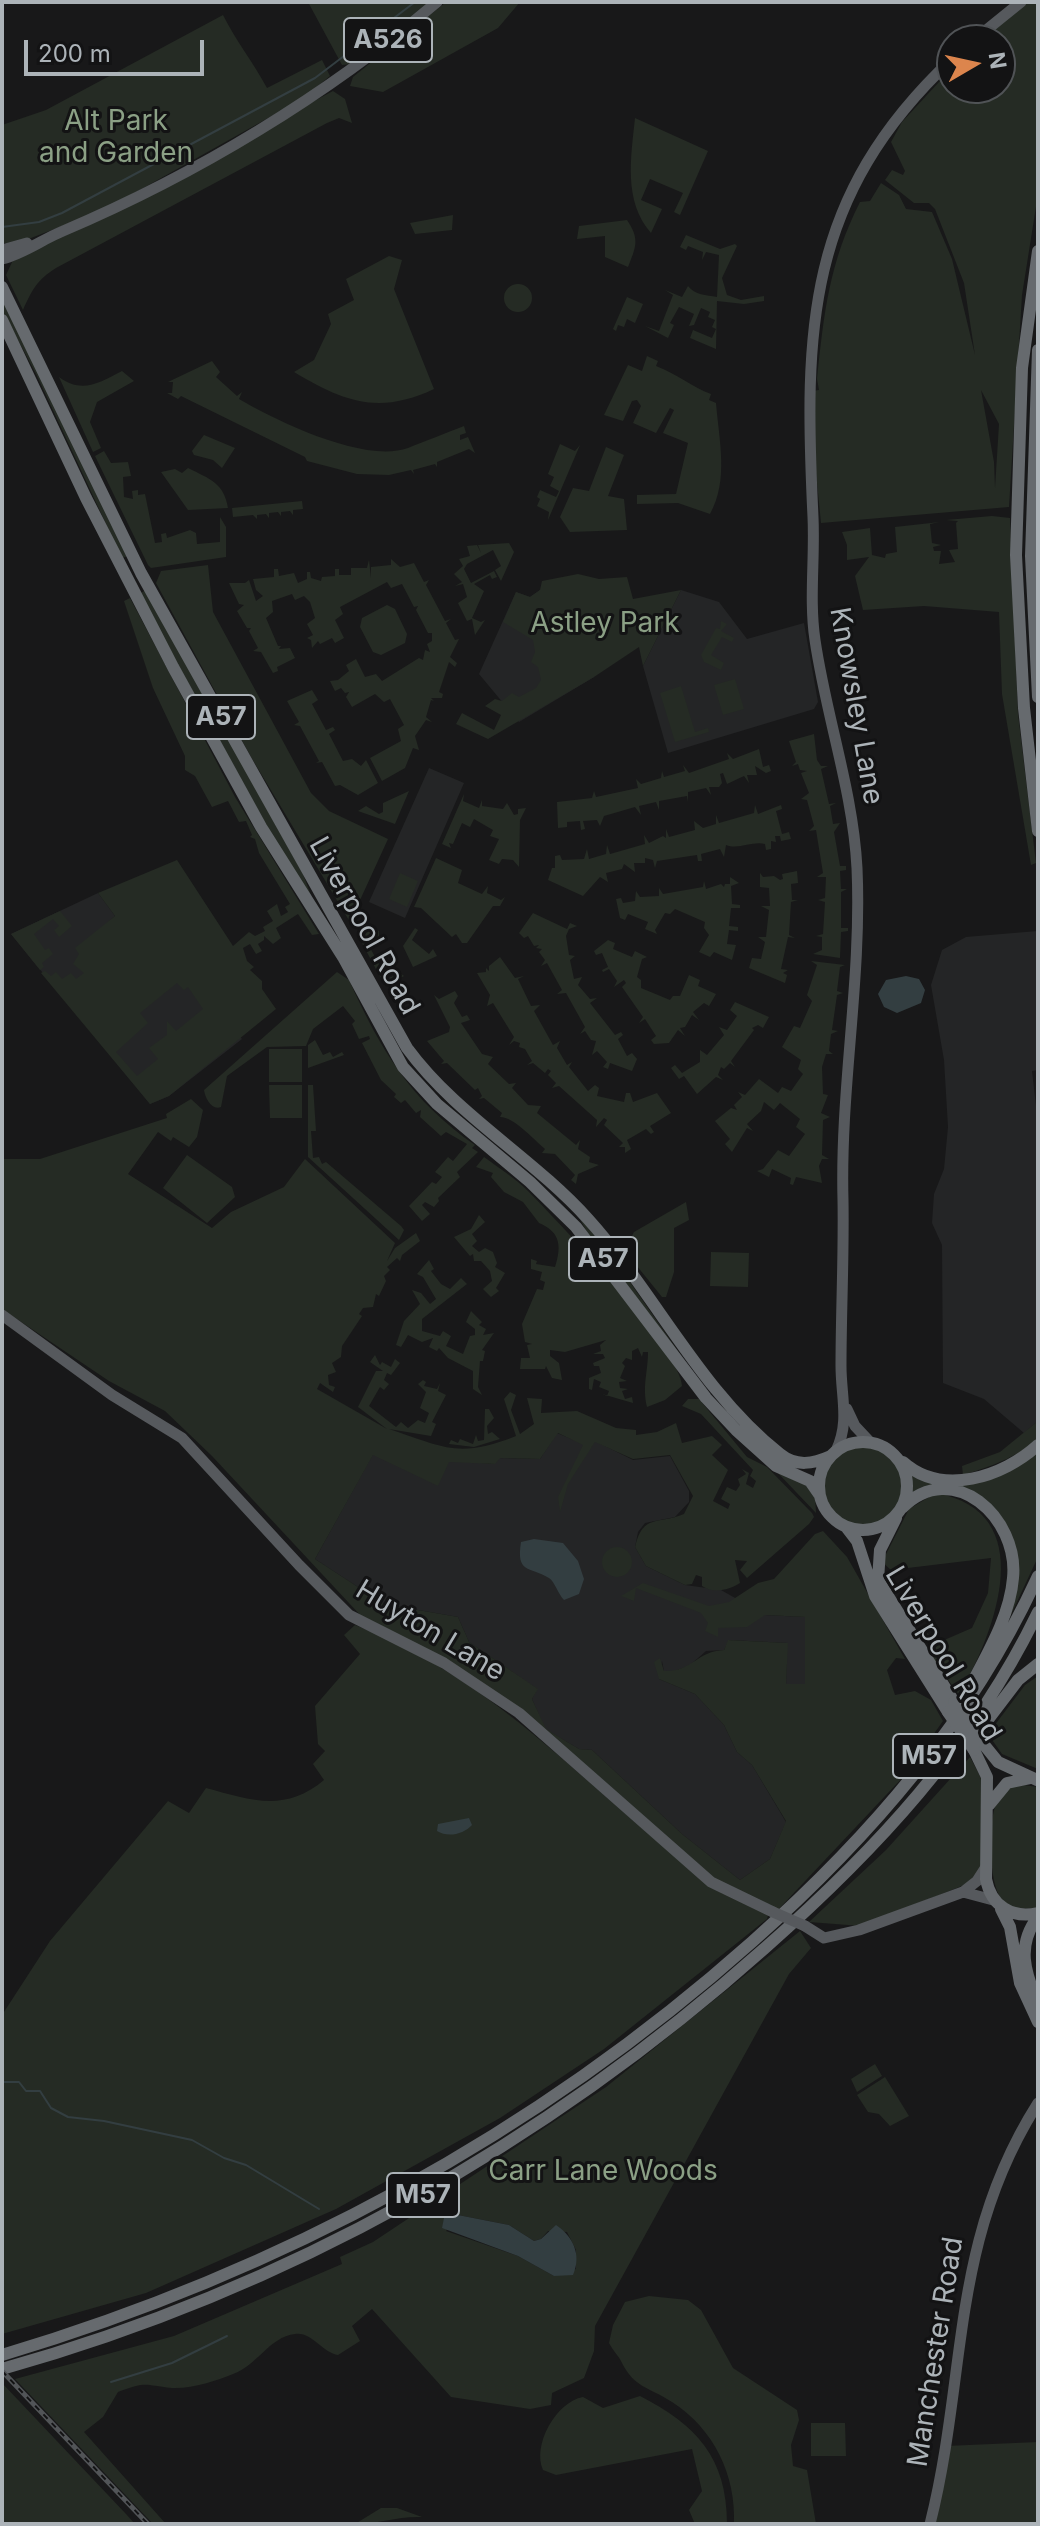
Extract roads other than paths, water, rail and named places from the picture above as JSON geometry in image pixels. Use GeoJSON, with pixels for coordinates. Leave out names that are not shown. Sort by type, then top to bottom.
{"type":"FeatureCollection","features":[{"type":"Feature","properties":{"kind":"highway"},"geometry":{"type":"LineString","coordinates":[[1038,251],[1022,368],[1016,555],[1024,708],[1038,831]]}},
{"type":"Feature","properties":{"kind":"highway","name":"Liverpool Road"},"geometry":{"type":"LineString","coordinates":[[2,287],[141,573],[407,1048],[442,1089],[587,1217],[726,1401],[780,1454],[794,1462],[814,1462],[833,1453]]}},
{"type":"Feature","properties":{"kind":"highway","name":"Liverpool Road"},"geometry":{"type":"LineString","coordinates":[[2,320],[86,498],[173,667],[261,827],[357,980],[394,1055],[437,1104],[530,1182],[576,1227],[706,1398],[736,1430],[776,1466],[810,1481],[819,1494]]}},
{"type":"Feature","properties":{"kind":"highway"},"geometry":{"type":"LineString","coordinates":[[1038,350],[1031,556],[1038,697]]}},
{"type":"Feature","properties":{"kind":"highway","name":"A57"},"geometry":{"type":"LineString","coordinates":[[833,1453],[854,1442],[870,1442]]}},
{"type":"Feature","properties":{"kind":"highway"},"geometry":{"type":"LineString","coordinates":[[870,1442],[925,1478],[958,1480],[1005,1467],[1038,1445]]}},
{"type":"Feature","properties":{"kind":"highway"},"geometry":{"type":"LineString","coordinates":[[819,1494],[820,1477],[833,1453]]}},
{"type":"Feature","properties":{"kind":"highway","name":"A57"},"geometry":{"type":"LineString","coordinates":[[894,1455],[907,1480],[901,1510]]}},
{"type":"Feature","properties":{"kind":"highway","name":"M57"},"geometry":{"type":"LineString","coordinates":[[901,1510],[918,1494],[932,1489],[948,1489],[971,1497],[996,1517],[1009,1541],[1013,1559],[1010,1597],[989,1648],[921,1768]]}},
{"type":"Feature","properties":{"kind":"highway","name":"A57"},"geometry":{"type":"LineString","coordinates":[[819,1494],[829,1515],[847,1528]]}},
{"type":"Feature","properties":{"kind":"highway"},"geometry":{"type":"LineString","coordinates":[[847,1528],[876,1529],[901,1510]]}},
{"type":"Feature","properties":{"kind":"highway","name":"Liverpool Road"},"geometry":{"type":"LineString","coordinates":[[901,1510],[880,1550],[878,1580],[951,1707]]}},
{"type":"Feature","properties":{"kind":"highway","name":"Liverpool Road"},"geometry":{"type":"LineString","coordinates":[[847,1528],[857,1541],[875,1596],[978,1746],[986,1772],[988,1808]]}},
{"type":"Feature","properties":{"kind":"highway","name":"M57"},"geometry":{"type":"LineString","coordinates":[[2,2355],[168,2299],[283,2251],[424,2180],[548,2102],[684,2003],[786,1912],[853,1846],[921,1768],[987,1673],[1038,1576]]}},
{"type":"Feature","properties":{"kind":"highway","name":"M57"},"geometry":{"type":"LineString","coordinates":[[2,2369],[178,2310],[360,2231],[479,2164],[591,2090],[693,2012],[800,1917],[884,1835],[923,1792],[978,1718],[1038,1612]]}},
{"type":"Feature","properties":{"kind":"highway","name":"M57"},"geometry":{"type":"LineString","coordinates":[[884,1835],[917,1809],[1009,1690],[1038,1664]]}},
{"type":"Feature","properties":{"kind":"highway","name":"Liverpool Road"},"geometry":{"type":"LineString","coordinates":[[978,1746],[1003,1765],[1038,1780]]}},
{"type":"Feature","properties":{"kind":"highway","name":"A57"},"geometry":{"type":"LineString","coordinates":[[1038,1780],[1026,1778],[1007,1783],[998,1791],[988,1808],[986,1866],[987,1887],[1010,1927],[1020,1983],[1038,2022]]}},
{"type":"Feature","properties":{"kind":"highway"},"geometry":{"type":"LineString","coordinates":[[997,1903],[1016,1914],[1038,1915],[1028,1932],[1023,1953],[1038,2003]]}},
{"type":"Feature","properties":{"kind":"main road","name":"A526"},"geometry":{"type":"LineString","coordinates":[[2,259],[132,199],[249,135],[350,69],[437,2]]}},
{"type":"Feature","properties":{"kind":"main road"},"geometry":{"type":"LineString","coordinates":[[994,24],[1021,2]]}},
{"type":"Feature","properties":{"kind":"main road","name":"Knowsley Lane"},"geometry":{"type":"LineString","coordinates":[[833,1453],[845,1427],[842,1116],[858,962],[857,865],[814,635],[808,409],[813,316],[826,255],[854,189],[896,121],[936,77]]}},
{"type":"Feature","properties":{"kind":"main road","name":"A526"},"geometry":{"type":"LineString","coordinates":[[2,250],[39,240]]}},
{"type":"Feature","properties":{"kind":"main road","name":"Huyton Lane"},"geometry":{"type":"LineString","coordinates":[[2,1315],[112,1395],[182,1438],[289,1555],[349,1615],[444,1663],[519,1713],[711,1882],[824,1938],[851,1932],[963,1892],[977,1881],[986,1866]]}},
{"type":"Feature","properties":{"kind":"main road","name":"Knowsley Lane"},"geometry":{"type":"LineString","coordinates":[[844,1401],[855,1426],[870,1442]]}},
{"type":"Feature","properties":{"kind":"main road"},"geometry":{"type":"LineString","coordinates":[[963,1892],[997,1903]]}},
{"type":"Feature","properties":{"kind":"main road","name":"Manchester Road"},"geometry":{"type":"LineString","coordinates":[[930,2524],[944,2458],[962,2312],[975,2246],[1000,2173],[1038,2103]]}},
{"type":"Feature","properties":{"kind":"waterway"},"geometry":{"type":"LineString","coordinates":[[2,227],[39,222],[62,213],[315,78],[415,2]]}},
{"type":"Feature","properties":{"kind":"waterway"},"geometry":{"type":"LineString","coordinates":[[2,2082],[19,2082],[26,2091],[40,2091],[51,2108],[68,2117],[104,2121],[192,2140],[224,2158],[246,2165],[319,2209]]}},
{"type":"Feature","properties":{"kind":"waterway"},"geometry":{"type":"LineString","coordinates":[[111,2382],[172,2363],[227,2336]]}},
{"type":"Feature","properties":{"kind":"railway"},"geometry":{"type":"LineString","coordinates":[[2,2371],[148,2524]]}},
{"type":"Feature","properties":{"kind":"park label","name":"Alt Park and Garden"},"geometry":{"type":"Point","coordinates":[116,138]}},
{"type":"Feature","properties":{"kind":"park label","name":"Astley Park"},"geometry":{"type":"Point","coordinates":[605,624]}},
{"type":"Feature","properties":{"kind":"park label","name":"Carr Lane Woods"},"geometry":{"type":"Point","coordinates":[603,2172]}}]}
